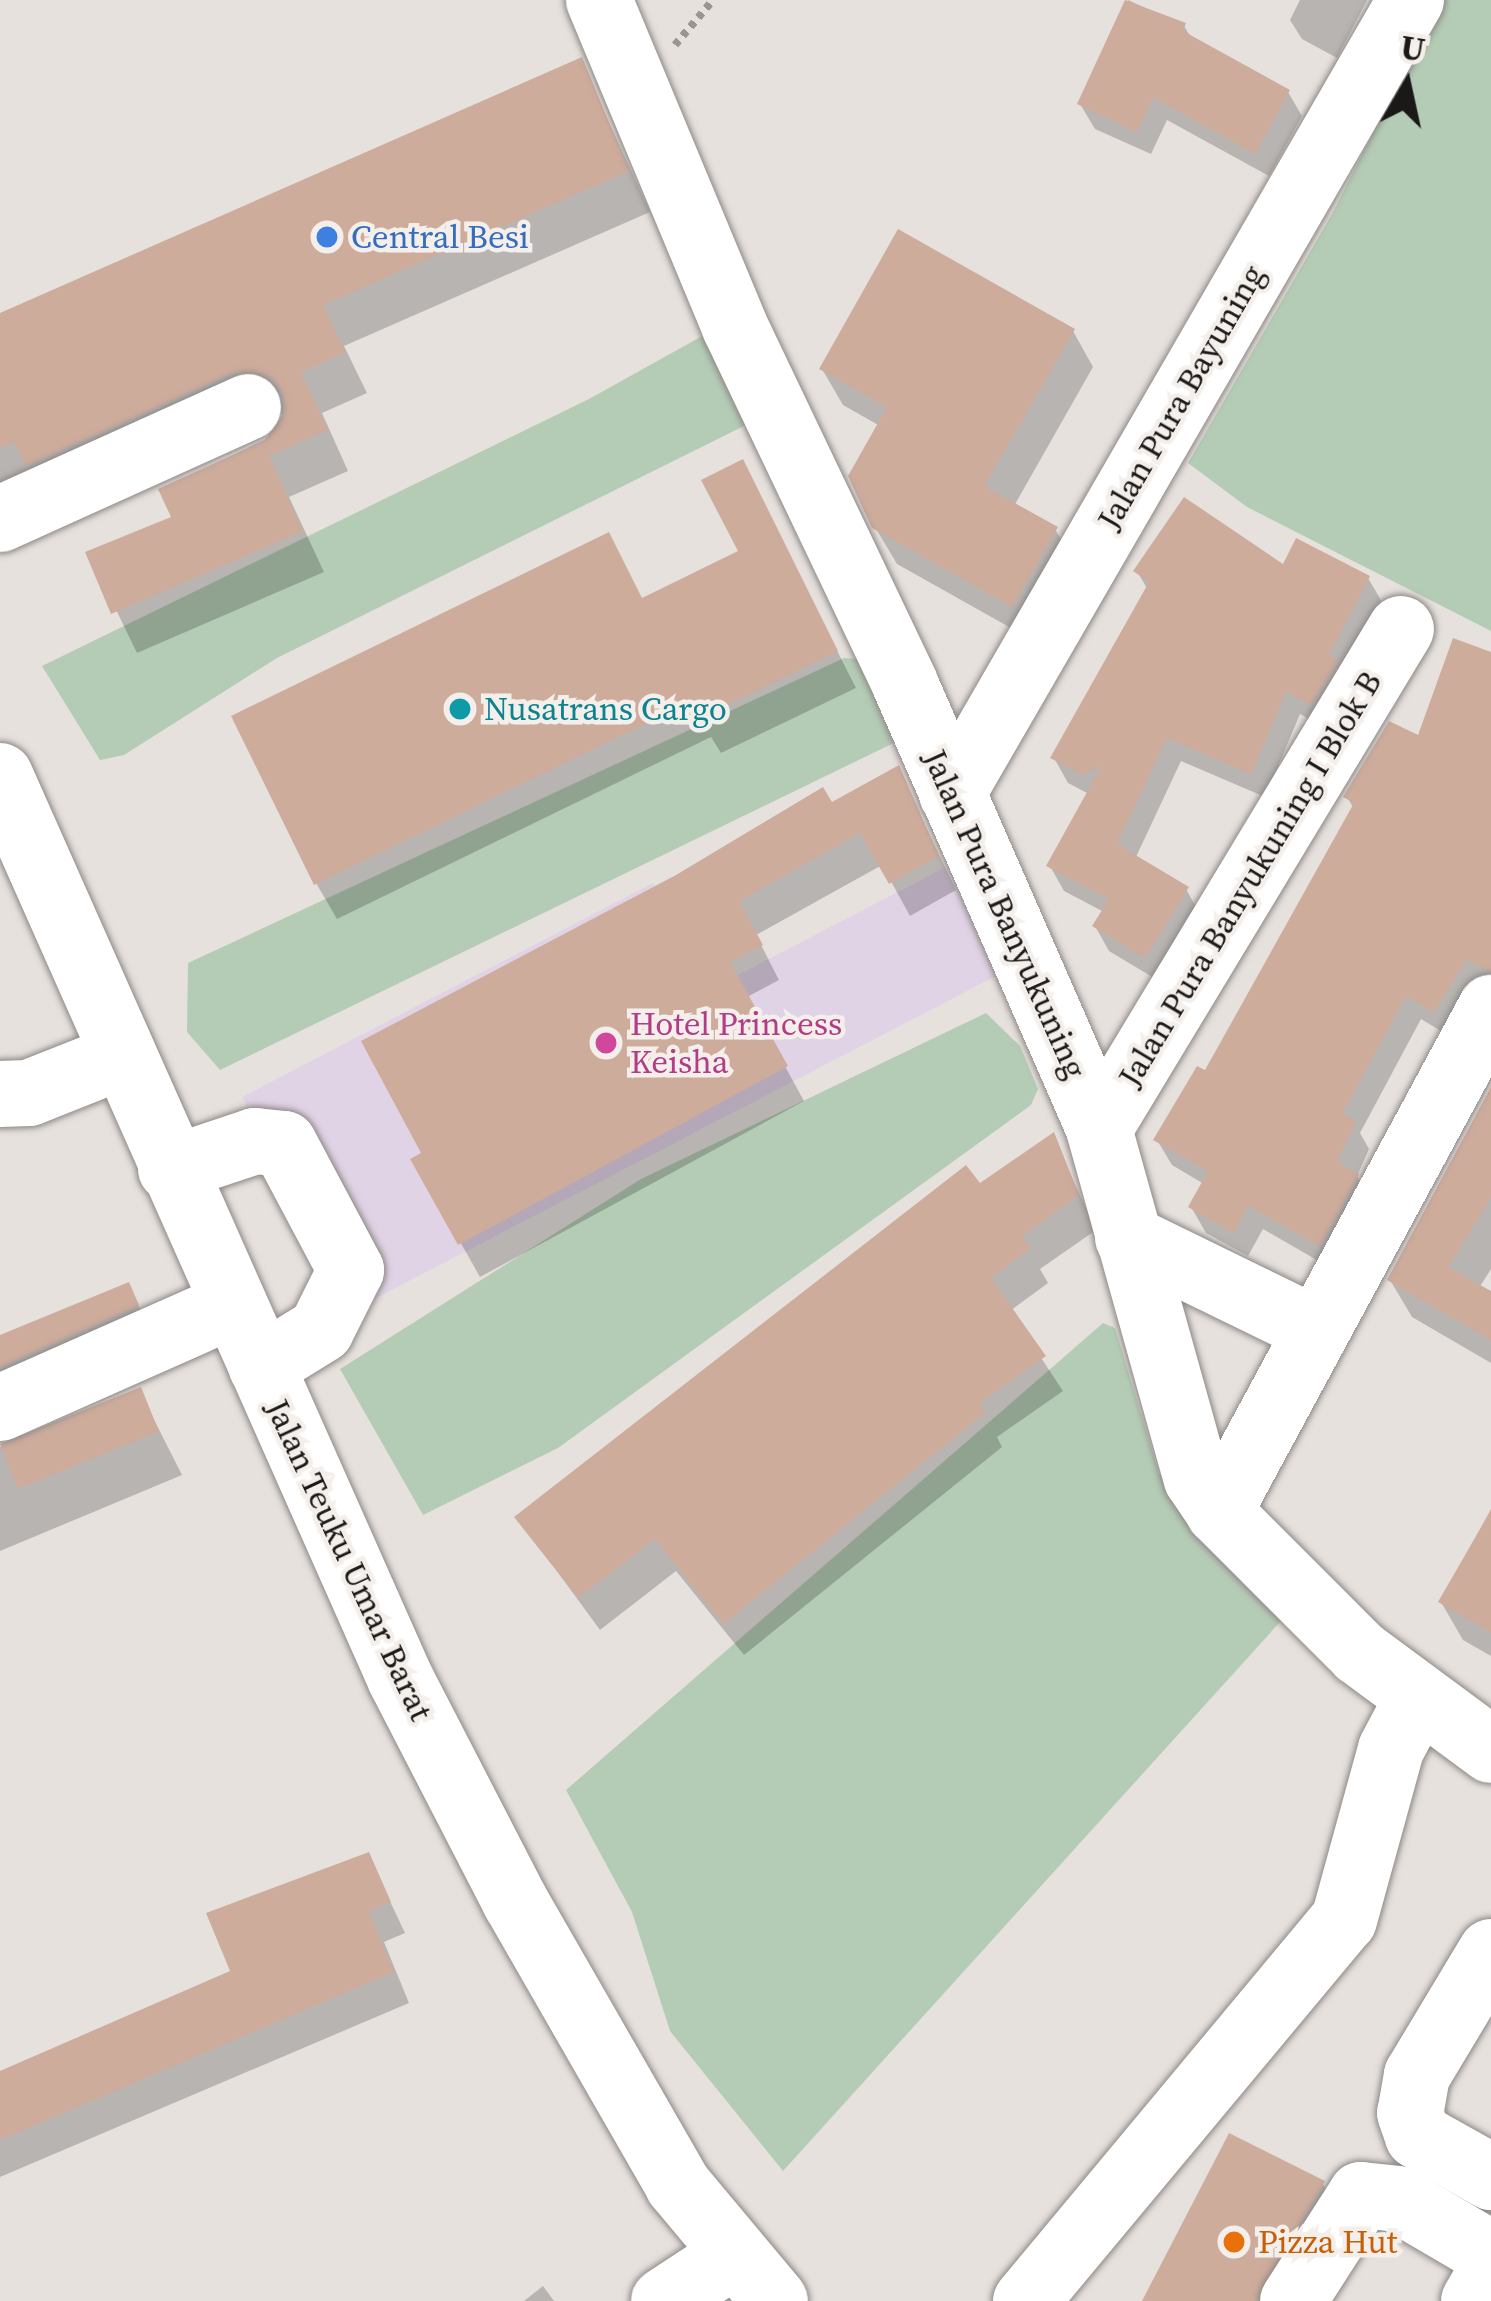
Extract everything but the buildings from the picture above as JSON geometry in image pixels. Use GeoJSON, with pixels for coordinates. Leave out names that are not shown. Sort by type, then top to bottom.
{"type":"FeatureCollection","features":[{"type":"Feature","properties":{"kind":"main road","name":"Jalan Pura Banyukuning"},"geometry":{"type":"LineString","coordinates":[[599,0],[735,327],[952,794],[1099,1129],[1181,1437],[1219,1512],[1418,1700],[1491,1750]]}},
{"type":"Feature","properties":{"kind":"main road","name":"Jalan Pura Bayuning"},"geometry":{"type":"LineString","coordinates":[[952,794],[1411,0]]}},
{"type":"Feature","properties":{"kind":"main road"},"geometry":{"type":"LineString","coordinates":[[0,519],[248,407]]}},
{"type":"Feature","properties":{"kind":"main road","name":"Jalan Pura Banyukuning I Blok B"},"geometry":{"type":"LineString","coordinates":[[1099,1129],[1401,629]]}},
{"type":"Feature","properties":{"kind":"main road","name":"Jalan Teuku Umar Barat"},"geometry":{"type":"LineString","coordinates":[[4,796],[401,1680],[514,1901],[679,2185],[754,2278]]}},
{"type":"Feature","properties":{"kind":"main road"},"geometry":{"type":"LineString","coordinates":[[1219,1512],[1491,1008]]}},
{"type":"Feature","properties":{"kind":"main road"},"geometry":{"type":"LineString","coordinates":[[0,1094],[29,1093],[120,1057]]}},
{"type":"Feature","properties":{"kind":"main road"},"geometry":{"type":"LineString","coordinates":[[170,1169],[255,1141],[284,1144],[351,1270],[321,1330],[261,1367]]}},
{"type":"Feature","properties":{"kind":"main road"},"geometry":{"type":"LineString","coordinates":[[1128,1238],[1317,1330]]}},
{"type":"Feature","properties":{"kind":"main road"},"geometry":{"type":"LineString","coordinates":[[0,1408],[232,1305]]}},
{"type":"Feature","properties":{"kind":"main road"},"geometry":{"type":"LineString","coordinates":[[1026,2301],[1344,1920],[1390,1749],[1418,1700]]}},
{"type":"Feature","properties":{"kind":"main road"},"geometry":{"type":"LineString","coordinates":[[1491,1952],[1417,2074],[1409,2113],[1418,2136],[1491,2177]]}},
{"type":"Feature","properties":{"kind":"main road"},"geometry":{"type":"LineString","coordinates":[[1293,2301],[1361,2195],[1397,2199],[1491,2254]]}},
{"type":"Feature","properties":{"kind":"main road"},"geometry":{"type":"LineString","coordinates":[[1474,2301],[1491,2272]]}},
{"type":"Feature","properties":{"kind":"main road"},"geometry":{"type":"LineString","coordinates":[[664,2301],[754,2278]]}},
{"type":"Feature","properties":{"kind":"shaded area","name":"Hotel Princess Keisha"},"geometry":{"type":"Polygon","coordinates":[[[967,856],[1023,962],[355,1309],[242,1097],[653,883],[711,989],[967,856]]]}},
{"type":"Feature","properties":{"kind":"green space"},"geometry":{"type":"Polygon","coordinates":[[[1440,0],[1491,0],[1491,631],[1247,507],[1188,463],[1332,214],[1440,0]]]}},
{"type":"Feature","properties":{"kind":"green space"},"geometry":{"type":"Polygon","coordinates":[[[704,335],[758,419],[277,658],[124,755],[100,760],[42,666],[589,399],[704,335]]]}},
{"type":"Feature","properties":{"kind":"green space"},"geometry":{"type":"Polygon","coordinates":[[[844,658],[857,659],[902,739],[220,1070],[187,1032],[188,963],[844,658]]]}},
{"type":"Feature","properties":{"kind":"green space"},"geometry":{"type":"Polygon","coordinates":[[[986,1013],[1020,1046],[1038,1089],[1031,1105],[558,1448],[423,1515],[340,1369],[641,1179],[986,1013]]]}},
{"type":"Feature","properties":{"kind":"green space"},"geometry":{"type":"Polygon","coordinates":[[[1103,1323],[1115,1328],[1159,1473],[1290,1611],[783,2171],[670,2031],[632,1912],[566,1790],[1103,1323]]]}},
{"type":"Feature","properties":{"kind":"place","name":"Central Besi"},"geometry":{"type":"Point","coordinates":[327,237]}},
{"type":"Feature","properties":{"kind":"place","name":"Nusatrans Cargo"},"geometry":{"type":"Point","coordinates":[460,709]}},
{"type":"Feature","properties":{"kind":"place","name":"Hotel Princess Keisha"},"geometry":{"type":"Point","coordinates":[606,1043]}},
{"type":"Feature","properties":{"kind":"place","name":"Pizza Hut"},"geometry":{"type":"Point","coordinates":[1234,2242]}}]}
